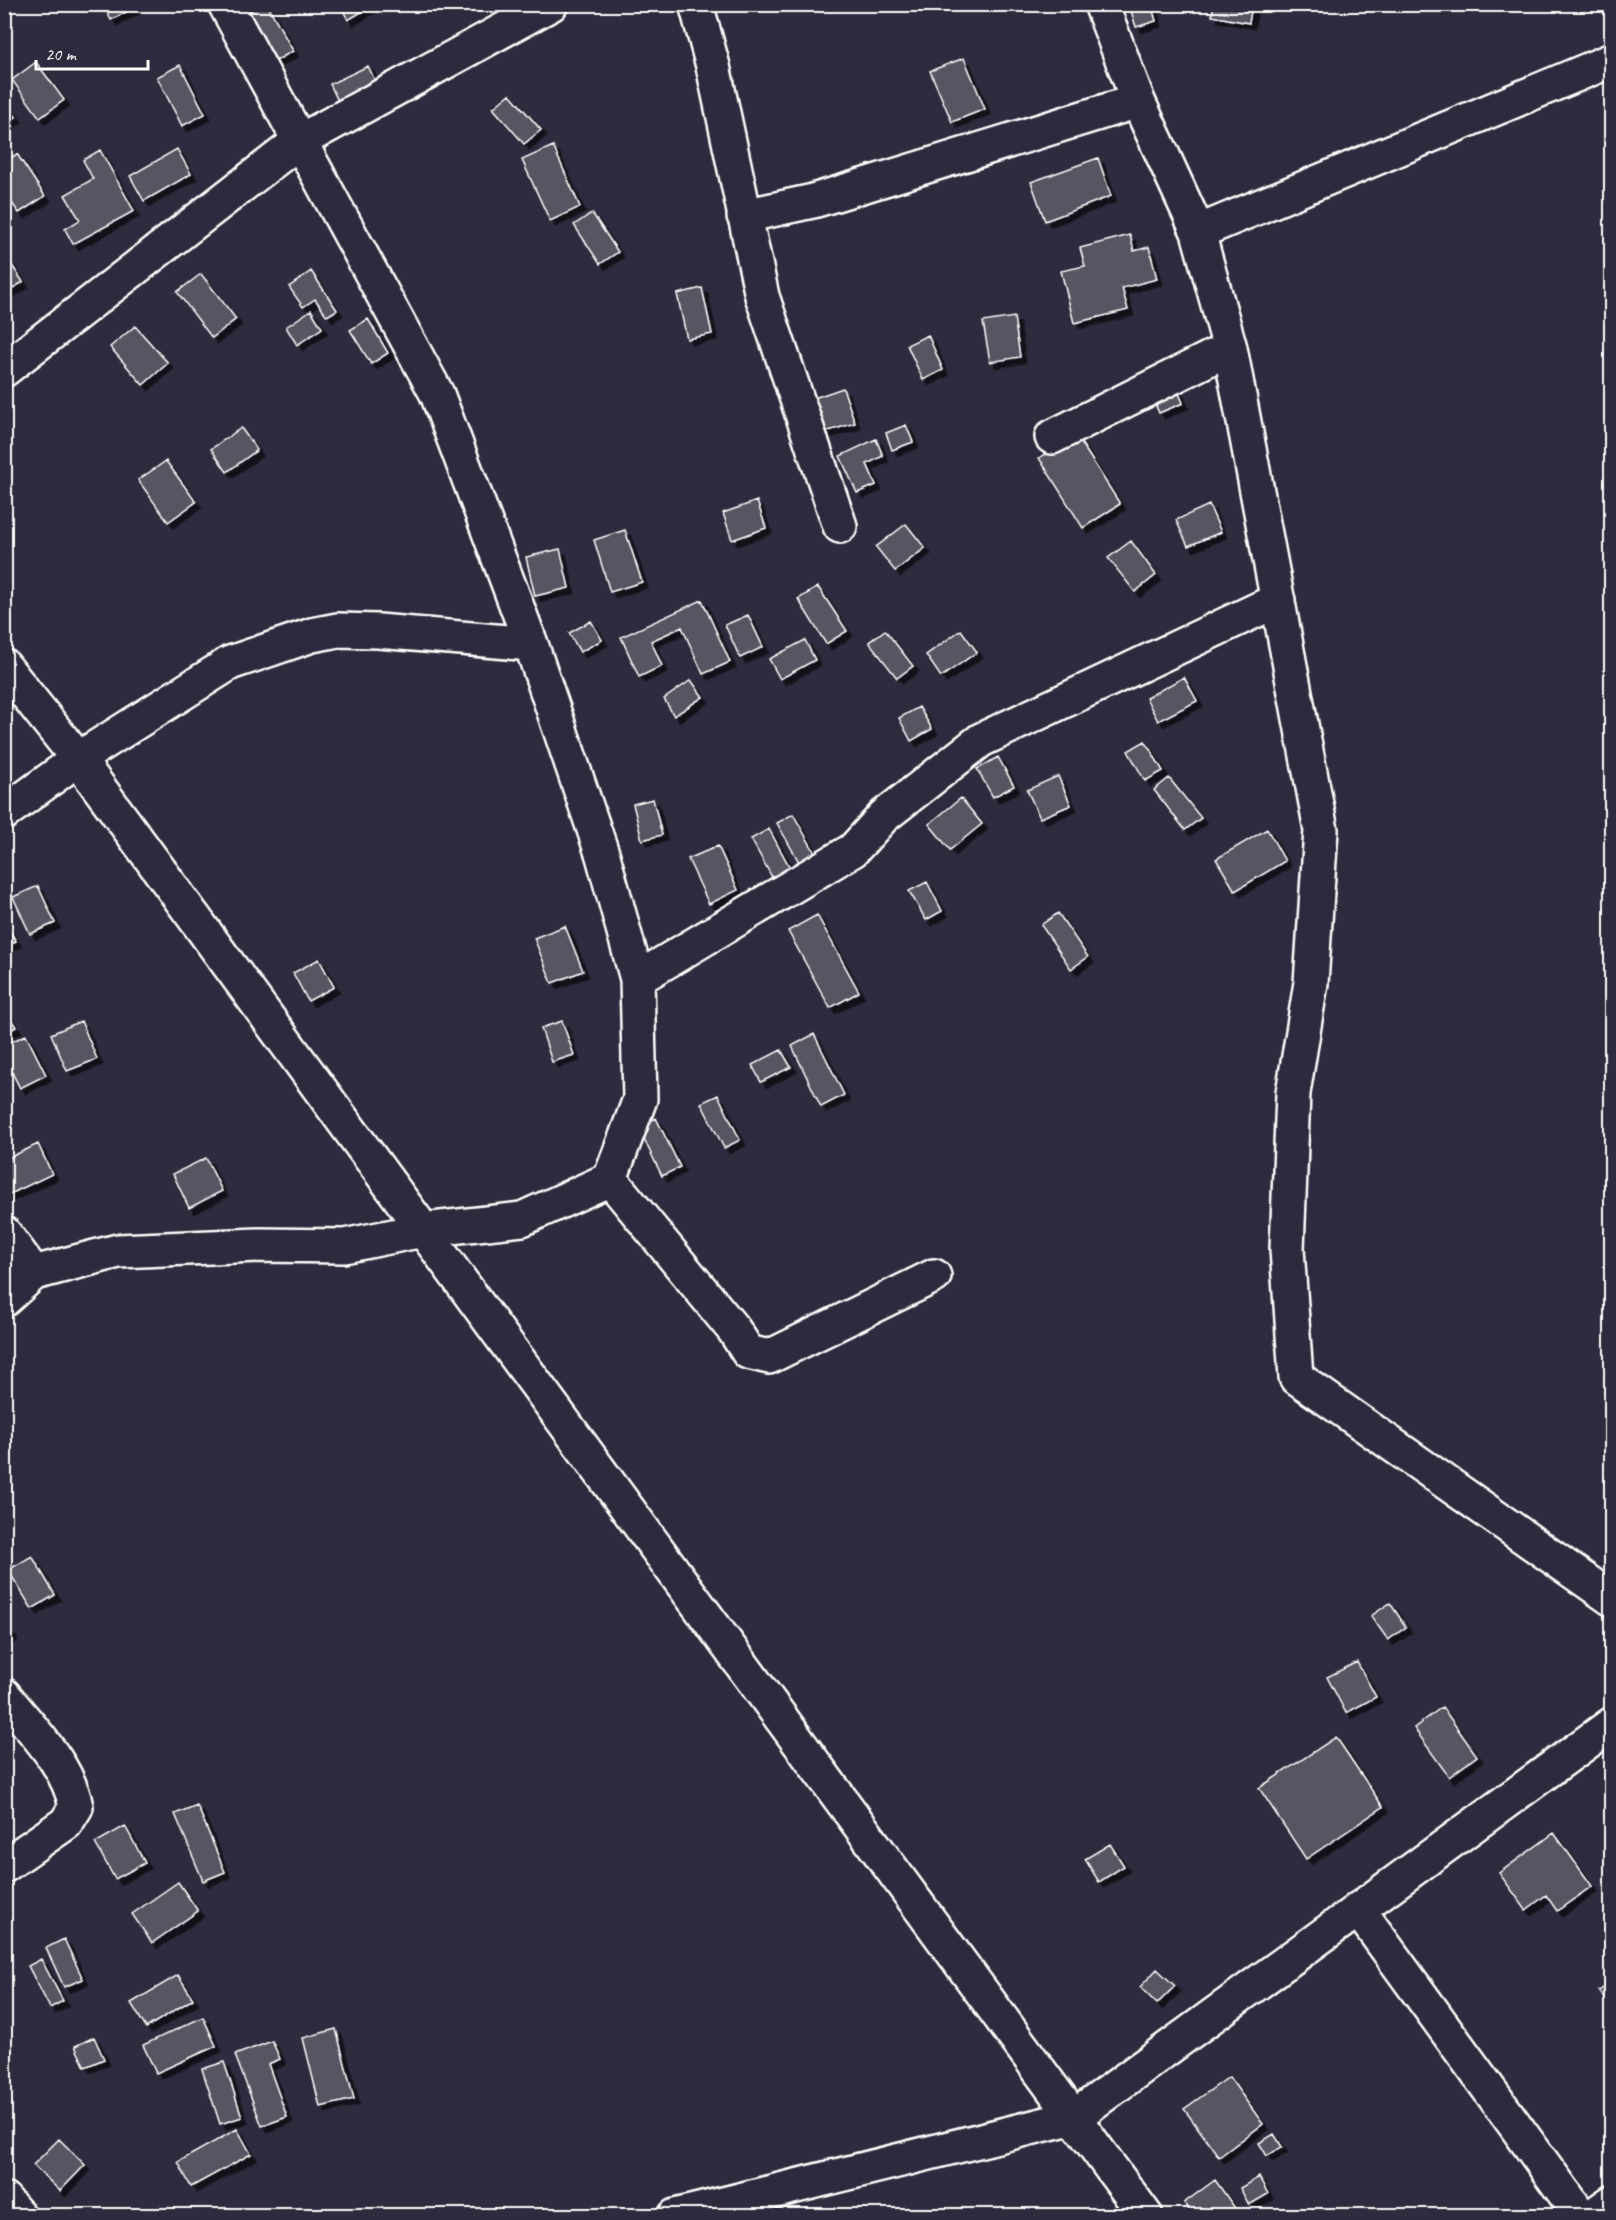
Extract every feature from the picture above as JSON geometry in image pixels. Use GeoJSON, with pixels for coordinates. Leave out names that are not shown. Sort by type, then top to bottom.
{"type":"FeatureCollection","features":[{"type":"Feature","properties":{"kind":"street"},"geometry":{"type":"LineString","coordinates":[[4,1300],[34,1273],[118,1251],[258,1245],[344,1246],[423,1230],[522,1219],[610,1179],[640,1099],[637,979],[603,856],[531,644],[437,394],[225,4]]}},
{"type":"Feature","properties":{"kind":"street"},"geometry":{"type":"LineString","coordinates":[[4,370],[298,142],[550,4]]}},
{"type":"Feature","properties":{"kind":"street"},"geometry":{"type":"LineString","coordinates":[[696,4],[713,66],[762,296],[840,526]]}},
{"type":"Feature","properties":{"kind":"street"},"geometry":{"type":"LineString","coordinates":[[1101,4],[1138,101],[1198,232],[1230,348],[1321,830],[1311,983],[1293,1093],[1287,1249],[1296,1377],[1611,1599]]}},
{"type":"Feature","properties":{"kind":"street"},"geometry":{"type":"LineString","coordinates":[[1198,232],[1611,60]]}},
{"type":"Feature","properties":{"kind":"street"},"geometry":{"type":"LineString","coordinates":[[744,216],[813,201],[1138,101]]}},
{"type":"Feature","properties":{"kind":"street"},"geometry":{"type":"LineString","coordinates":[[1052,437],[1230,348]]}},
{"type":"Feature","properties":{"kind":"street"},"geometry":{"type":"LineString","coordinates":[[637,979],[853,850],[884,816],[981,740],[1278,600]]}},
{"type":"Feature","properties":{"kind":"street"},"geometry":{"type":"LineString","coordinates":[[4,813],[78,759],[230,663],[312,635],[338,630],[378,631],[531,644]]}},
{"type":"Feature","properties":{"kind":"street"},"geometry":{"type":"LineString","coordinates":[[4,666],[78,759],[1146,2216]]}},
{"type":"Feature","properties":{"kind":"street"},"geometry":{"type":"LineString","coordinates":[[610,1179],[734,1330],[748,1352],[769,1358],[934,1276]]}},
{"type":"Feature","properties":{"kind":"street"},"geometry":{"type":"LineString","coordinates":[[4,1233],[34,1273]]}},
{"type":"Feature","properties":{"kind":"street"},"geometry":{"type":"LineString","coordinates":[[4,1695],[60,1767],[73,1789],[76,1807],[66,1823],[4,1866]]}},
{"type":"Feature","properties":{"kind":"street"},"geometry":{"type":"LineString","coordinates":[[675,2216],[1074,2117],[1611,1724]]}},
{"type":"Feature","properties":{"kind":"street"},"geometry":{"type":"LineString","coordinates":[[1358,1909],[1581,2216]]}},
{"type":"Feature","properties":{"kind":"street"},"geometry":{"type":"LineString","coordinates":[[4,2199],[19,2216]]}},
{"type":"Feature","properties":{"kind":"street"},"geometry":{"type":"LineString","coordinates":[[1593,2216],[1611,2202]]}},
{"type":"Feature","properties":{"kind":"building"},"geometry":{"type":"Polygon","coordinates":[[[103,4],[141,4],[111,20],[103,4]]]}},
{"type":"Feature","properties":{"kind":"building"},"geometry":{"type":"Polygon","coordinates":[[[267,4],[293,51],[265,67],[238,18],[267,4]]]}},
{"type":"Feature","properties":{"kind":"building"},"geometry":{"type":"Polygon","coordinates":[[[340,4],[375,4],[348,20],[340,4]]]}},
{"type":"Feature","properties":{"kind":"building"},"geometry":{"type":"Polygon","coordinates":[[[1129,4],[1151,4],[1156,21],[1136,27],[1129,4]]]}},
{"type":"Feature","properties":{"kind":"building"},"geometry":{"type":"Polygon","coordinates":[[[1214,4],[1252,4],[1249,23],[1212,16],[1214,4]]]}},
{"type":"Feature","properties":{"kind":"building"},"geometry":{"type":"Polygon","coordinates":[[[964,58],[985,109],[952,122],[930,71],[964,58]]]}},
{"type":"Feature","properties":{"kind":"building"},"geometry":{"type":"Polygon","coordinates":[[[36,62],[64,100],[40,118],[12,80],[36,62]]]}},
{"type":"Feature","properties":{"kind":"building"},"geometry":{"type":"Polygon","coordinates":[[[180,65],[205,114],[182,126],[157,77],[180,65]]]}},
{"type":"Feature","properties":{"kind":"building"},"geometry":{"type":"Polygon","coordinates":[[[368,66],[377,85],[339,103],[330,84],[368,66]]]}},
{"type":"Feature","properties":{"kind":"building"},"geometry":{"type":"Polygon","coordinates":[[[510,94],[541,130],[524,144],[493,108],[510,94]]]}},
{"type":"Feature","properties":{"kind":"building"},"geometry":{"type":"Polygon","coordinates":[[[7,104],[16,117],[4,124],[4,106],[7,104]]]}},
{"type":"Feature","properties":{"kind":"building"},"geometry":{"type":"Polygon","coordinates":[[[553,146],[580,207],[550,221],[522,160],[553,146]]]}},
{"type":"Feature","properties":{"kind":"building"},"geometry":{"type":"Polygon","coordinates":[[[177,149],[191,174],[144,201],[130,176],[177,149]]]}},
{"type":"Feature","properties":{"kind":"building"},"geometry":{"type":"Polygon","coordinates":[[[100,150],[134,211],[73,244],[65,229],[80,220],[65,195],[93,179],[83,160],[100,150]]]}},
{"type":"Feature","properties":{"kind":"building"},"geometry":{"type":"Polygon","coordinates":[[[17,154],[45,196],[19,213],[7,196],[4,198],[4,162],[17,154]]]}},
{"type":"Feature","properties":{"kind":"building"},"geometry":{"type":"Polygon","coordinates":[[[1098,158],[1111,196],[1045,221],[1031,182],[1098,158]]]}},
{"type":"Feature","properties":{"kind":"building"},"geometry":{"type":"Polygon","coordinates":[[[592,213],[618,252],[600,264],[574,225],[592,213]]]}},
{"type":"Feature","properties":{"kind":"building"},"geometry":{"type":"Polygon","coordinates":[[[1130,235],[1134,251],[1149,247],[1157,279],[1122,288],[1128,310],[1074,323],[1061,271],[1085,266],[1080,248],[1130,235]]]}},
{"type":"Feature","properties":{"kind":"building"},"geometry":{"type":"Polygon","coordinates":[[[9,261],[23,282],[4,294],[4,264],[9,261]]]}},
{"type":"Feature","properties":{"kind":"building"},"geometry":{"type":"Polygon","coordinates":[[[311,271],[337,310],[327,316],[315,299],[303,307],[289,287],[311,271]]]}},
{"type":"Feature","properties":{"kind":"building"},"geometry":{"type":"Polygon","coordinates":[[[201,274],[236,319],[212,338],[177,292],[201,274]]]}},
{"type":"Feature","properties":{"kind":"building"},"geometry":{"type":"Polygon","coordinates":[[[702,288],[712,334],[687,339],[677,294],[702,288]]]}},
{"type":"Feature","properties":{"kind":"building"},"geometry":{"type":"Polygon","coordinates":[[[311,310],[322,328],[297,345],[286,327],[311,310]]]}},
{"type":"Feature","properties":{"kind":"building"},"geometry":{"type":"Polygon","coordinates":[[[1014,317],[1020,357],[990,362],[983,322],[1014,317]]]}},
{"type":"Feature","properties":{"kind":"building"},"geometry":{"type":"Polygon","coordinates":[[[368,319],[388,353],[371,364],[350,330],[368,319]]]}},
{"type":"Feature","properties":{"kind":"building"},"geometry":{"type":"Polygon","coordinates":[[[135,326],[168,363],[143,385],[110,347],[135,326]]]}},
{"type":"Feature","properties":{"kind":"building"},"geometry":{"type":"Polygon","coordinates":[[[928,335],[943,370],[923,380],[907,345],[928,335]]]}},
{"type":"Feature","properties":{"kind":"building"},"geometry":{"type":"Polygon","coordinates":[[[1173,379],[1183,403],[1159,413],[1149,390],[1173,379]]]}},
{"type":"Feature","properties":{"kind":"building"},"geometry":{"type":"Polygon","coordinates":[[[843,388],[855,423],[825,432],[814,398],[843,388]]]}},
{"type":"Feature","properties":{"kind":"building"},"geometry":{"type":"Polygon","coordinates":[[[906,425],[913,442],[892,450],[886,433],[906,425]]]}},
{"type":"Feature","properties":{"kind":"building"},"geometry":{"type":"Polygon","coordinates":[[[241,428],[257,450],[227,472],[211,449],[241,428]]]}},
{"type":"Feature","properties":{"kind":"building"},"geometry":{"type":"Polygon","coordinates":[[[1076,435],[1120,504],[1083,528],[1039,458],[1076,435]]]}},
{"type":"Feature","properties":{"kind":"building"},"geometry":{"type":"Polygon","coordinates":[[[876,439],[883,456],[867,464],[876,485],[857,493],[840,456],[876,439]]]}},
{"type":"Feature","properties":{"kind":"building"},"geometry":{"type":"Polygon","coordinates":[[[166,461],[196,502],[168,522],[138,480],[166,461]]]}},
{"type":"Feature","properties":{"kind":"building"},"geometry":{"type":"Polygon","coordinates":[[[757,501],[766,528],[732,540],[723,513],[757,501]]]}},
{"type":"Feature","properties":{"kind":"building"},"geometry":{"type":"Polygon","coordinates":[[[1209,505],[1221,532],[1188,546],[1176,520],[1209,505]]]}},
{"type":"Feature","properties":{"kind":"building"},"geometry":{"type":"Polygon","coordinates":[[[906,524],[925,548],[895,571],[876,547],[906,524]]]}},
{"type":"Feature","properties":{"kind":"building"},"geometry":{"type":"Polygon","coordinates":[[[625,530],[642,582],[610,592],[594,540],[625,530]]]}},
{"type":"Feature","properties":{"kind":"building"},"geometry":{"type":"Polygon","coordinates":[[[1131,541],[1156,575],[1135,592],[1108,558],[1131,541]]]}},
{"type":"Feature","properties":{"kind":"building"},"geometry":{"type":"Polygon","coordinates":[[[560,549],[569,588],[535,596],[526,557],[560,549]]]}},
{"type":"Feature","properties":{"kind":"building"},"geometry":{"type":"Polygon","coordinates":[[[818,587],[847,631],[826,644],[798,599],[818,587]]]}},
{"type":"Feature","properties":{"kind":"building"},"geometry":{"type":"Polygon","coordinates":[[[702,600],[730,662],[703,674],[682,627],[651,641],[662,666],[639,677],[621,637],[702,600]]]}},
{"type":"Feature","properties":{"kind":"building"},"geometry":{"type":"Polygon","coordinates":[[[748,615],[763,647],[740,658],[725,625],[748,615]]]}},
{"type":"Feature","properties":{"kind":"building"},"geometry":{"type":"Polygon","coordinates":[[[591,621],[602,640],[580,652],[569,633],[591,621]]]}},
{"type":"Feature","properties":{"kind":"building"},"geometry":{"type":"Polygon","coordinates":[[[885,630],[913,666],[897,678],[869,642],[885,630]]]}},
{"type":"Feature","properties":{"kind":"building"},"geometry":{"type":"Polygon","coordinates":[[[961,630],[977,652],[941,677],[926,655],[961,630]]]}},
{"type":"Feature","properties":{"kind":"building"},"geometry":{"type":"Polygon","coordinates":[[[805,640],[815,660],[780,679],[769,659],[805,640]]]}},
{"type":"Feature","properties":{"kind":"building"},"geometry":{"type":"Polygon","coordinates":[[[1184,677],[1197,701],[1158,721],[1146,698],[1184,677]]]}},
{"type":"Feature","properties":{"kind":"building"},"geometry":{"type":"Polygon","coordinates":[[[691,680],[703,697],[674,716],[664,699],[691,680]]]}},
{"type":"Feature","properties":{"kind":"building"},"geometry":{"type":"Polygon","coordinates":[[[919,707],[932,729],[911,741],[899,718],[919,707]]]}},
{"type":"Feature","properties":{"kind":"building"},"geometry":{"type":"Polygon","coordinates":[[[1145,741],[1163,771],[1145,781],[1128,751],[1145,741]]]}},
{"type":"Feature","properties":{"kind":"building"},"geometry":{"type":"Polygon","coordinates":[[[998,757],[1014,786],[993,797],[977,769],[998,757]]]}},
{"type":"Feature","properties":{"kind":"building"},"geometry":{"type":"Polygon","coordinates":[[[1058,776],[1071,805],[1040,818],[1027,790],[1058,776]]]}},
{"type":"Feature","properties":{"kind":"building"},"geometry":{"type":"Polygon","coordinates":[[[1169,778],[1201,818],[1185,830],[1154,790],[1169,778]]]}},
{"type":"Feature","properties":{"kind":"building"},"geometry":{"type":"Polygon","coordinates":[[[961,798],[982,824],[950,850],[929,824],[961,798]]]}},
{"type":"Feature","properties":{"kind":"building"},"geometry":{"type":"Polygon","coordinates":[[[653,799],[662,835],[642,840],[633,804],[653,799]]]}},
{"type":"Feature","properties":{"kind":"building"},"geometry":{"type":"Polygon","coordinates":[[[793,814],[815,853],[799,862],[777,823],[793,814]]]}},
{"type":"Feature","properties":{"kind":"building"},"geometry":{"type":"Polygon","coordinates":[[[769,829],[790,868],[772,877],[751,839],[769,829]]]}},
{"type":"Feature","properties":{"kind":"building"},"geometry":{"type":"Polygon","coordinates":[[[1267,829],[1285,861],[1235,891],[1216,859],[1267,829]]]}},
{"type":"Feature","properties":{"kind":"building"},"geometry":{"type":"Polygon","coordinates":[[[718,846],[738,890],[709,904],[688,859],[718,846]]]}},
{"type":"Feature","properties":{"kind":"building"},"geometry":{"type":"Polygon","coordinates":[[[927,882],[942,911],[926,920],[909,891],[927,882]]]}},
{"type":"Feature","properties":{"kind":"building"},"geometry":{"type":"Polygon","coordinates":[[[38,886],[55,923],[30,934],[13,897],[38,886]]]}},
{"type":"Feature","properties":{"kind":"building"},"geometry":{"type":"Polygon","coordinates":[[[1058,913],[1088,957],[1071,969],[1041,925],[1058,913]]]}},
{"type":"Feature","properties":{"kind":"building"},"geometry":{"type":"Polygon","coordinates":[[[817,915],[859,992],[830,1008],[788,931],[817,915]]]}},
{"type":"Feature","properties":{"kind":"building"},"geometry":{"type":"Polygon","coordinates":[[[4,922],[16,941],[4,948],[4,922]]]}},
{"type":"Feature","properties":{"kind":"building"},"geometry":{"type":"Polygon","coordinates":[[[565,926],[583,971],[552,983],[534,938],[565,926]]]}},
{"type":"Feature","properties":{"kind":"building"},"geometry":{"type":"Polygon","coordinates":[[[319,959],[334,987],[308,1001],[293,973],[319,959]]]}},
{"type":"Feature","properties":{"kind":"building"},"geometry":{"type":"Polygon","coordinates":[[[4,1009],[16,1027],[4,1034],[4,1009]]]}},
{"type":"Feature","properties":{"kind":"building"},"geometry":{"type":"Polygon","coordinates":[[[81,1021],[97,1059],[67,1071],[51,1034],[81,1021]]]}},
{"type":"Feature","properties":{"kind":"building"},"geometry":{"type":"Polygon","coordinates":[[[562,1021],[574,1055],[552,1062],[541,1028],[562,1021]]]}},
{"type":"Feature","properties":{"kind":"building"},"geometry":{"type":"Polygon","coordinates":[[[814,1034],[844,1095],[821,1107],[792,1046],[814,1034]]]}},
{"type":"Feature","properties":{"kind":"building"},"geometry":{"type":"Polygon","coordinates":[[[26,1035],[46,1075],[20,1088],[4,1057],[4,1045],[26,1035]]]}},
{"type":"Feature","properties":{"kind":"building"},"geometry":{"type":"Polygon","coordinates":[[[781,1050],[791,1067],[761,1082],[752,1065],[781,1050]]]}},
{"type":"Feature","properties":{"kind":"building"},"geometry":{"type":"Polygon","coordinates":[[[718,1095],[740,1140],[724,1148],[701,1103],[718,1095]]]}},
{"type":"Feature","properties":{"kind":"building"},"geometry":{"type":"Polygon","coordinates":[[[656,1118],[680,1167],[662,1176],[638,1127],[656,1118]]]}},
{"type":"Feature","properties":{"kind":"building"},"geometry":{"type":"Polygon","coordinates":[[[38,1144],[52,1174],[4,1197],[4,1160],[38,1144]]]}},
{"type":"Feature","properties":{"kind":"building"},"geometry":{"type":"Polygon","coordinates":[[[206,1158],[222,1191],[189,1208],[173,1174],[206,1158]]]}},
{"type":"Feature","properties":{"kind":"building"},"geometry":{"type":"Polygon","coordinates":[[[32,1556],[55,1595],[32,1609],[8,1570],[32,1556]]]}},
{"type":"Feature","properties":{"kind":"building"},"geometry":{"type":"Polygon","coordinates":[[[1390,1603],[1406,1627],[1388,1640],[1371,1616],[1390,1603]]]}},
{"type":"Feature","properties":{"kind":"building"},"geometry":{"type":"Polygon","coordinates":[[[4,1626],[12,1634],[4,1642],[4,1626]]]}},
{"type":"Feature","properties":{"kind":"building"},"geometry":{"type":"Polygon","coordinates":[[[1357,1662],[1376,1697],[1346,1713],[1327,1677],[1357,1662]]]}},
{"type":"Feature","properties":{"kind":"building"},"geometry":{"type":"Polygon","coordinates":[[[1442,1707],[1477,1756],[1449,1777],[1414,1728],[1442,1707]]]}},
{"type":"Feature","properties":{"kind":"building"},"geometry":{"type":"Polygon","coordinates":[[[1336,1737],[1383,1807],[1306,1859],[1259,1788],[1336,1737]]]}},
{"type":"Feature","properties":{"kind":"building"},"geometry":{"type":"Polygon","coordinates":[[[197,1805],[225,1872],[203,1881],[175,1814],[197,1805]]]}},
{"type":"Feature","properties":{"kind":"building"},"geometry":{"type":"Polygon","coordinates":[[[125,1826],[145,1863],[115,1879],[95,1843],[125,1826]]]}},
{"type":"Feature","properties":{"kind":"building"},"geometry":{"type":"Polygon","coordinates":[[[1554,1833],[1592,1886],[1557,1911],[1546,1895],[1526,1910],[1499,1873],[1554,1833]]]}},
{"type":"Feature","properties":{"kind":"building"},"geometry":{"type":"Polygon","coordinates":[[[1110,1844],[1124,1866],[1099,1882],[1085,1859],[1110,1844]]]}},
{"type":"Feature","properties":{"kind":"building"},"geometry":{"type":"Polygon","coordinates":[[[178,1882],[198,1911],[152,1943],[132,1914],[178,1882]]]}},
{"type":"Feature","properties":{"kind":"building"},"geometry":{"type":"Polygon","coordinates":[[[64,1939],[83,1979],[64,1987],[46,1948],[64,1939]]]}},
{"type":"Feature","properties":{"kind":"building"},"geometry":{"type":"Polygon","coordinates":[[[41,1959],[63,2001],[50,2008],[28,1966],[41,1959]]]}},
{"type":"Feature","properties":{"kind":"building"},"geometry":{"type":"Polygon","coordinates":[[[1157,1969],[1175,1986],[1157,2004],[1140,1987],[1157,1969]]]}},
{"type":"Feature","properties":{"kind":"building"},"geometry":{"type":"Polygon","coordinates":[[[178,1975],[193,1999],[146,2028],[131,2003],[178,1975]]]}},
{"type":"Feature","properties":{"kind":"building"},"geometry":{"type":"Polygon","coordinates":[[[1612,1982],[1612,2009],[1599,1991],[1612,1982]]]}},
{"type":"Feature","properties":{"kind":"building"},"geometry":{"type":"Polygon","coordinates":[[[203,2017],[216,2046],[156,2073],[143,2045],[203,2017]]]}},
{"type":"Feature","properties":{"kind":"building"},"geometry":{"type":"Polygon","coordinates":[[[336,2029],[354,2099],[320,2107],[303,2038],[336,2029]]]}},
{"type":"Feature","properties":{"kind":"building"},"geometry":{"type":"Polygon","coordinates":[[[94,2037],[104,2059],[85,2067],[75,2046],[94,2037]]]}},
{"type":"Feature","properties":{"kind":"building"},"geometry":{"type":"Polygon","coordinates":[[[272,2041],[280,2059],[268,2064],[287,2117],[262,2126],[235,2055],[272,2041]]]}},
{"type":"Feature","properties":{"kind":"building"},"geometry":{"type":"Polygon","coordinates":[[[224,2062],[242,2117],[220,2124],[202,2069],[224,2062]]]}},
{"type":"Feature","properties":{"kind":"building"},"geometry":{"type":"Polygon","coordinates":[[[1229,2077],[1263,2124],[1219,2157],[1184,2109],[1229,2077]]]}},
{"type":"Feature","properties":{"kind":"building"},"geometry":{"type":"Polygon","coordinates":[[[237,2129],[251,2154],[191,2187],[178,2162],[237,2129]]]}},
{"type":"Feature","properties":{"kind":"building"},"geometry":{"type":"Polygon","coordinates":[[[1274,2134],[1282,2147],[1267,2156],[1259,2143],[1274,2134]]]}},
{"type":"Feature","properties":{"kind":"building"},"geometry":{"type":"Polygon","coordinates":[[[59,2139],[85,2165],[60,2191],[33,2165],[59,2139]]]}},
{"type":"Feature","properties":{"kind":"building"},"geometry":{"type":"Polygon","coordinates":[[[1259,2177],[1268,2194],[1249,2205],[1240,2188],[1259,2177]]]}},
{"type":"Feature","properties":{"kind":"building"},"geometry":{"type":"Polygon","coordinates":[[[1215,2180],[1237,2211],[1231,2216],[1193,2216],[1184,2203],[1215,2180]]]}}]}
